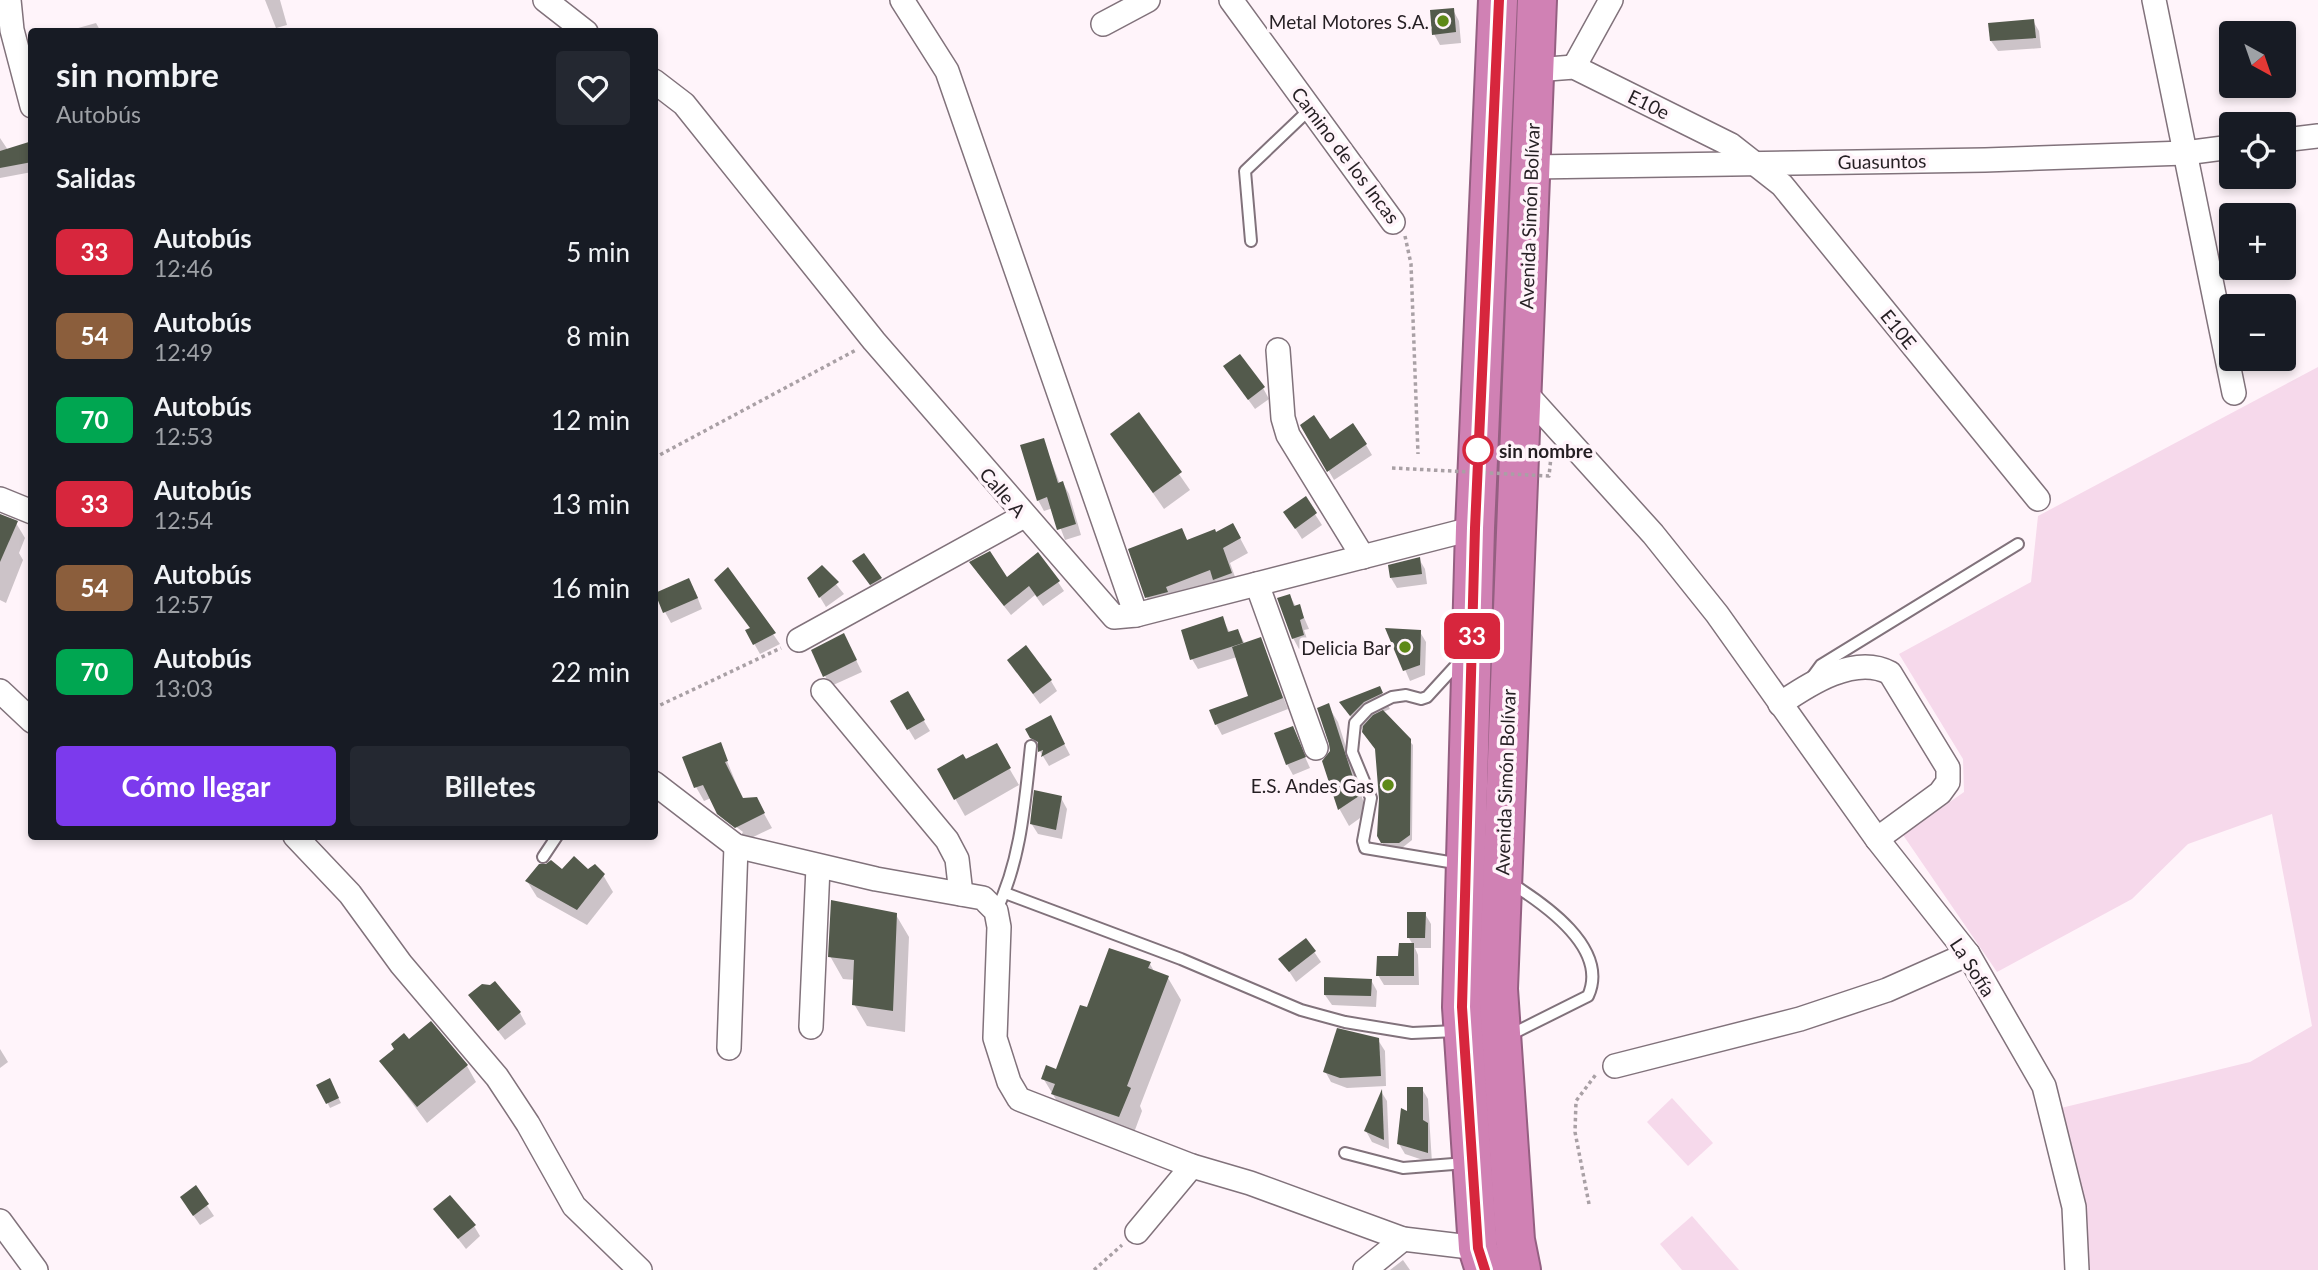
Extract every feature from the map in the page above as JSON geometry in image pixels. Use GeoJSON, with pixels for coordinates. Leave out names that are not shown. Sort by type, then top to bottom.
{"type":"FeatureCollection","features":[{"type":"Feature","properties":{"kind":"highway","name":"Avenida Simón Bolívar"},"geometry":{"type":"LineString","coordinates":[[1481,1259],[1464,1031],[1466,864],[1475,528],[1499,0]]}},
{"type":"Feature","properties":{"kind":"highway","name":"Avenida Simón Bolívar"},"geometry":{"type":"LineString","coordinates":[[1521,1270],[1515,1240],[1498,989],[1537,0]]}},
{"type":"Feature","properties":{"kind":"street"},"geometry":{"type":"LineString","coordinates":[[9,0],[12,30],[28,91]]}},
{"type":"Feature","properties":{"kind":"street"},"geometry":{"type":"LineString","coordinates":[[545,0],[581,28]]}},
{"type":"Feature","properties":{"kind":"street"},"geometry":{"type":"LineString","coordinates":[[902,0],[947,71],[1136,615]]}},
{"type":"Feature","properties":{"kind":"street"},"geometry":{"type":"LineString","coordinates":[[1103,24],[1147,0]]}},
{"type":"Feature","properties":{"kind":"street","name":"Camino de los Incas"},"geometry":{"type":"LineString","coordinates":[[1231,0],[1393,222]]}},
{"type":"Feature","properties":{"kind":"street"},"geometry":{"type":"LineString","coordinates":[[1535,70],[1574,67],[1611,0]]}},
{"type":"Feature","properties":{"kind":"street"},"geometry":{"type":"LineString","coordinates":[[2154,0],[2234,393]]}},
{"type":"Feature","properties":{"kind":"street","name":"E10e"},"geometry":{"type":"LineString","coordinates":[[1574,67],[1731,145],[1757,163]]}},
{"type":"Feature","properties":{"kind":"street","name":"Calle A"},"geometry":{"type":"LineString","coordinates":[[658,84],[684,104],[874,341],[1104,609],[1114,617],[1136,615],[1475,528]]}},
{"type":"Feature","properties":{"kind":"street"},"geometry":{"type":"LineString","coordinates":[[2296,139],[2318,136]]}},
{"type":"Feature","properties":{"kind":"street","name":"Guasuntos"},"geometry":{"type":"LineString","coordinates":[[1532,167],[2185,153],[2219,149]]}},
{"type":"Feature","properties":{"kind":"street","name":"E10E"},"geometry":{"type":"LineString","coordinates":[[1757,163],[1782,185],[2038,499]]}},
{"type":"Feature","properties":{"kind":"street"},"geometry":{"type":"LineString","coordinates":[[1278,350],[1283,418],[1288,435],[1363,557]]}},
{"type":"Feature","properties":{"kind":"street","name":"La Sofía"},"geometry":{"type":"LineString","coordinates":[[1521,388],[1653,534],[1717,614],[1877,839],[1968,954],[2044,1086],[2074,1207],[2077,1270]]}},
{"type":"Feature","properties":{"kind":"street"},"geometry":{"type":"LineString","coordinates":[[0,499],[28,510]]}},
{"type":"Feature","properties":{"kind":"street"},"geometry":{"type":"LineString","coordinates":[[799,640],[1024,516]]}},
{"type":"Feature","properties":{"kind":"street"},"geometry":{"type":"LineString","coordinates":[[1257,584],[1317,748]]}},
{"type":"Feature","properties":{"kind":"street"},"geometry":{"type":"LineString","coordinates":[[1780,704],[1808,685],[1864,665],[1878,666],[1890,673],[1948,768],[1948,782],[1940,793],[1877,839]]}},
{"type":"Feature","properties":{"kind":"street"},"geometry":{"type":"LineString","coordinates":[[0,691],[28,717]]}},
{"type":"Feature","properties":{"kind":"street"},"geometry":{"type":"LineString","coordinates":[[823,691],[947,840],[957,859],[961,894]]}},
{"type":"Feature","properties":{"kind":"street"},"geometry":{"type":"LineString","coordinates":[[658,786],[736,846],[818,867],[1000,902],[995,1038],[1009,1082],[1019,1099],[1192,1166],[1250,1183],[1404,1239],[1481,1259]]}},
{"type":"Feature","properties":{"kind":"street"},"geometry":{"type":"LineString","coordinates":[[299,840],[351,894],[401,964],[497,1077],[528,1124],[574,1206],[639,1270]]}},
{"type":"Feature","properties":{"kind":"street"},"geometry":{"type":"LineString","coordinates":[[729,1048],[736,846]]}},
{"type":"Feature","properties":{"kind":"street"},"geometry":{"type":"LineString","coordinates":[[811,1027],[818,867]]}},
{"type":"Feature","properties":{"kind":"street"},"geometry":{"type":"LineString","coordinates":[[1615,1066],[1800,1019],[1887,990],[1968,954]]}},
{"type":"Feature","properties":{"kind":"street"},"geometry":{"type":"LineString","coordinates":[[1137,1232],[1192,1166]]}},
{"type":"Feature","properties":{"kind":"street"},"geometry":{"type":"LineString","coordinates":[[0,1221],[36,1270]]}},
{"type":"Feature","properties":{"kind":"street"},"geometry":{"type":"LineString","coordinates":[[1365,1270],[1404,1239]]}},
{"type":"Feature","properties":{"kind":"lane"},"geometry":{"type":"LineString","coordinates":[[1251,241],[1245,171],[1310,109]]}},
{"type":"Feature","properties":{"kind":"lane"},"geometry":{"type":"LineString","coordinates":[[1808,685],[1821,665],[2018,544]]}},
{"type":"Feature","properties":{"kind":"lane"},"geometry":{"type":"LineString","coordinates":[[1466,864],[1365,848],[1363,841],[1371,798],[1352,752],[1352,731],[1355,723],[1368,709],[1392,697],[1427,697],[1472,646]]}},
{"type":"Feature","properties":{"kind":"lane"},"geometry":{"type":"LineString","coordinates":[[1031,746],[1024,812],[1000,902],[1181,959],[1301,1010],[1345,1022],[1412,1033],[1464,1031]]}},
{"type":"Feature","properties":{"kind":"lane"},"geometry":{"type":"LineString","coordinates":[[543,857],[554,840]]}},
{"type":"Feature","properties":{"kind":"lane"},"geometry":{"type":"LineString","coordinates":[[1501,1040],[1588,996],[1594,984],[1592,964],[1569,928],[1541,902],[1502,877]]}},
{"type":"Feature","properties":{"kind":"lane"},"geometry":{"type":"LineString","coordinates":[[1345,1153],[1404,1168],[1473,1163]]}},
{"type":"Feature","properties":{"kind":"path","name":"Camino de los Incas"},"geometry":{"type":"LineString","coordinates":[[1393,222],[1405,234],[1411,264],[1418,454]]}},
{"type":"Feature","properties":{"kind":"path"},"geometry":{"type":"LineString","coordinates":[[658,456],[874,341]]}},
{"type":"Feature","properties":{"kind":"path"},"geometry":{"type":"LineString","coordinates":[[1392,468],[1549,476],[1552,447]]}},
{"type":"Feature","properties":{"kind":"path"},"geometry":{"type":"LineString","coordinates":[[658,706],[799,640]]}},
{"type":"Feature","properties":{"kind":"path"},"geometry":{"type":"LineString","coordinates":[[1589,1205],[1575,1132],[1576,1101],[1598,1073],[1615,1066]]}},
{"type":"Feature","properties":{"kind":"path"},"geometry":{"type":"LineString","coordinates":[[1094,1270],[1137,1232]]}},
{"type":"Feature","properties":{"kind":"shaded area"},"geometry":{"type":"Polygon","coordinates":[[[2318,367],[2318,1270],[2074,1270],[2061,1108],[2250,1062],[2312,1026],[2272,814],[2188,844],[2132,899],[1997,972],[1903,835],[1964,792],[1963,759],[1899,654],[2031,582],[2038,516],[2318,367]]]}},
{"type":"Feature","properties":{"kind":"shaded area"},"geometry":{"type":"Polygon","coordinates":[[[1672,1098],[1713,1143],[1688,1166],[1647,1122],[1672,1098]]]}},
{"type":"Feature","properties":{"kind":"shaded area"},"geometry":{"type":"Polygon","coordinates":[[[1692,1216],[1739,1270],[1682,1270],[1660,1244],[1692,1216]]]}},
{"type":"Feature","properties":{"kind":"building","name":"Metal Motores S.A."},"geometry":{"type":"Polygon","coordinates":[[[1454,8],[1456,32],[1432,35],[1430,10],[1454,8]]]}},
{"type":"Feature","properties":{"kind":"building"},"geometry":{"type":"Polygon","coordinates":[[[2034,19],[2036,38],[1990,41],[1988,23],[2034,19]]]}},
{"type":"Feature","properties":{"kind":"building"},"geometry":{"type":"Polygon","coordinates":[[[28,142],[28,163],[0,168],[0,151],[28,142]]]}},
{"type":"Feature","properties":{"kind":"building"},"geometry":{"type":"Polygon","coordinates":[[[1240,354],[1265,387],[1248,400],[1223,366],[1240,354]]]}},
{"type":"Feature","properties":{"kind":"building"},"geometry":{"type":"Polygon","coordinates":[[[1139,412],[1182,472],[1153,493],[1110,434],[1139,412]]]}},
{"type":"Feature","properties":{"kind":"building"},"geometry":{"type":"Polygon","coordinates":[[[1314,415],[1330,439],[1353,423],[1367,444],[1327,472],[1300,425],[1314,415]]]}},
{"type":"Feature","properties":{"kind":"building"},"geometry":{"type":"Polygon","coordinates":[[[1044,438],[1058,483],[1063,481],[1076,524],[1057,530],[1047,497],[1037,501],[1020,445],[1044,438]]]}},
{"type":"Feature","properties":{"kind":"building"},"geometry":{"type":"Polygon","coordinates":[[[1306,496],[1317,513],[1295,529],[1283,512],[1306,496]]]}},
{"type":"Feature","properties":{"kind":"building"},"geometry":{"type":"Polygon","coordinates":[[[0,514],[18,521],[0,562],[0,514]]]}},
{"type":"Feature","properties":{"kind":"building"},"geometry":{"type":"Polygon","coordinates":[[[1233,523],[1241,538],[1223,548],[1232,573],[1213,580],[1210,570],[1166,587],[1168,592],[1145,598],[1128,549],[1182,528],[1187,540],[1215,529],[1216,532],[1233,523]]]}},
{"type":"Feature","properties":{"kind":"building"},"geometry":{"type":"Polygon","coordinates":[[[990,551],[1007,577],[1038,552],[1060,581],[1037,597],[1029,586],[1004,606],[969,562],[990,551]]]}},
{"type":"Feature","properties":{"kind":"building"},"geometry":{"type":"Polygon","coordinates":[[[864,553],[882,578],[870,585],[852,561],[864,553]]]}},
{"type":"Feature","properties":{"kind":"building"},"geometry":{"type":"Polygon","coordinates":[[[1420,557],[1422,574],[1390,578],[1388,565],[1420,557]]]}},
{"type":"Feature","properties":{"kind":"building"},"geometry":{"type":"Polygon","coordinates":[[[822,565],[839,582],[819,598],[807,578],[822,565]]]}},
{"type":"Feature","properties":{"kind":"building"},"geometry":{"type":"Polygon","coordinates":[[[728,567],[776,633],[753,645],[745,630],[750,628],[714,580],[728,567]]]}},
{"type":"Feature","properties":{"kind":"building"},"geometry":{"type":"Polygon","coordinates":[[[689,578],[698,598],[663,613],[658,592],[689,578]]]}},
{"type":"Feature","properties":{"kind":"building"},"geometry":{"type":"Polygon","coordinates":[[[1290,594],[1294,606],[1300,604],[1304,618],[1300,620],[1304,635],[1292,639],[1277,598],[1290,594]]]}},
{"type":"Feature","properties":{"kind":"building"},"geometry":{"type":"Polygon","coordinates":[[[1223,616],[1228,632],[1238,629],[1243,643],[1190,660],[1181,630],[1223,616]]]}},
{"type":"Feature","properties":{"kind":"building"},"geometry":{"type":"Polygon","coordinates":[[[1385,628],[1421,630],[1420,665],[1403,671],[1385,628]]]}},
{"type":"Feature","properties":{"kind":"building"},"geometry":{"type":"Polygon","coordinates":[[[844,633],[857,660],[823,677],[811,650],[844,633]]]}},
{"type":"Feature","properties":{"kind":"building"},"geometry":{"type":"Polygon","coordinates":[[[1261,637],[1283,698],[1215,725],[1209,710],[1248,696],[1232,647],[1261,637]]]}},
{"type":"Feature","properties":{"kind":"building"},"geometry":{"type":"Polygon","coordinates":[[[1026,645],[1052,680],[1033,694],[1007,660],[1026,645]]]}},
{"type":"Feature","properties":{"kind":"building"},"geometry":{"type":"Polygon","coordinates":[[[1380,686],[1383,693],[1364,702],[1350,716],[1339,702],[1380,686]]]}},
{"type":"Feature","properties":{"kind":"building"},"geometry":{"type":"Polygon","coordinates":[[[908,691],[925,720],[907,730],[890,701],[908,691]]]}},
{"type":"Feature","properties":{"kind":"building"},"geometry":{"type":"Polygon","coordinates":[[[1329,703],[1359,796],[1338,810],[1322,761],[1330,751],[1317,708],[1329,703]]]}},
{"type":"Feature","properties":{"kind":"building"},"geometry":{"type":"Polygon","coordinates":[[[1383,710],[1411,739],[1410,835],[1399,843],[1381,843],[1377,836],[1379,799],[1375,749],[1362,732],[1363,726],[1373,715],[1383,710]]]}},
{"type":"Feature","properties":{"kind":"building"},"geometry":{"type":"Polygon","coordinates":[[[1051,715],[1065,744],[1041,757],[1043,750],[1038,752],[1038,742],[1030,738],[1025,729],[1051,715]]]}},
{"type":"Feature","properties":{"kind":"building"},"geometry":{"type":"Polygon","coordinates":[[[1293,726],[1306,757],[1286,765],[1274,733],[1293,726]]]}},
{"type":"Feature","properties":{"kind":"building"},"geometry":{"type":"Polygon","coordinates":[[[721,742],[728,761],[725,762],[743,798],[757,797],[765,813],[735,828],[717,814],[703,785],[694,788],[682,757],[721,742]]]}},
{"type":"Feature","properties":{"kind":"building"},"geometry":{"type":"Polygon","coordinates":[[[997,743],[1011,768],[954,800],[937,769],[963,754],[966,759],[997,743]]]}},
{"type":"Feature","properties":{"kind":"building"},"geometry":{"type":"Polygon","coordinates":[[[1034,790],[1062,796],[1056,830],[1030,824],[1034,790]]]}},
{"type":"Feature","properties":{"kind":"building"},"geometry":{"type":"Polygon","coordinates":[[[574,856],[588,869],[595,864],[605,874],[577,910],[525,881],[539,864],[546,864],[551,860],[562,869],[574,856]]]}},
{"type":"Feature","properties":{"kind":"building"},"geometry":{"type":"Polygon","coordinates":[[[831,900],[897,913],[893,1011],[852,1005],[854,960],[828,957],[831,900]]]}},
{"type":"Feature","properties":{"kind":"building"},"geometry":{"type":"Polygon","coordinates":[[[1407,912],[1426,912],[1425,938],[1407,938],[1407,912]]]}},
{"type":"Feature","properties":{"kind":"building"},"geometry":{"type":"Polygon","coordinates":[[[1306,938],[1316,951],[1289,972],[1278,959],[1306,938]]]}},
{"type":"Feature","properties":{"kind":"building"},"geometry":{"type":"Polygon","coordinates":[[[1399,943],[1414,943],[1414,976],[1376,976],[1377,956],[1398,956],[1399,943]]]}},
{"type":"Feature","properties":{"kind":"building"},"geometry":{"type":"Polygon","coordinates":[[[1109,948],[1151,962],[1148,968],[1169,976],[1127,1086],[1131,1088],[1119,1117],[1051,1094],[1055,1084],[1041,1079],[1046,1065],[1056,1069],[1080,1005],[1087,1007],[1109,948]]]}},
{"type":"Feature","properties":{"kind":"building"},"geometry":{"type":"Polygon","coordinates":[[[1324,977],[1372,979],[1371,996],[1324,995],[1324,977]]]}},
{"type":"Feature","properties":{"kind":"building"},"geometry":{"type":"Polygon","coordinates":[[[495,981],[521,1012],[498,1031],[468,995],[482,984],[490,985],[495,981]]]}},
{"type":"Feature","properties":{"kind":"building"},"geometry":{"type":"Polygon","coordinates":[[[431,1021],[468,1065],[417,1107],[379,1061],[394,1049],[391,1044],[404,1033],[409,1039],[431,1021]]]}},
{"type":"Feature","properties":{"kind":"building"},"geometry":{"type":"Polygon","coordinates":[[[1337,1028],[1379,1038],[1381,1076],[1340,1078],[1323,1072],[1337,1028]]]}},
{"type":"Feature","properties":{"kind":"building"},"geometry":{"type":"Polygon","coordinates":[[[330,1078],[339,1098],[326,1104],[316,1085],[330,1078]]]}},
{"type":"Feature","properties":{"kind":"building"},"geometry":{"type":"Polygon","coordinates":[[[1407,1087],[1423,1087],[1423,1120],[1428,1123],[1428,1153],[1397,1144],[1401,1108],[1407,1111],[1407,1087]]]}},
{"type":"Feature","properties":{"kind":"building"},"geometry":{"type":"Polygon","coordinates":[[[1382,1089],[1384,1140],[1364,1131],[1382,1089]]]}},
{"type":"Feature","properties":{"kind":"building"},"geometry":{"type":"Polygon","coordinates":[[[196,1185],[209,1204],[193,1216],[180,1197],[196,1185]]]}},
{"type":"Feature","properties":{"kind":"building"},"geometry":{"type":"Polygon","coordinates":[[[450,1195],[476,1225],[458,1239],[433,1209],[450,1195]]]}},
{"type":"Feature","properties":{"kind":"bus line","name":"33"},"geometry":{"type":"LineString","coordinates":[[1485,1270],[1478,1248],[1462,1007],[1475,528],[1499,0]]}},
{"type":"Feature","properties":{"kind":"place","name":"Metal Motores S.A."},"geometry":{"type":"Point","coordinates":[1443,21]}},
{"type":"Feature","properties":{"kind":"place","name":"sin nombre"},"geometry":{"type":"Point","coordinates":[1478,450]}},
{"type":"Feature","properties":{"kind":"place","name":"Delicia Bar"},"geometry":{"type":"Point","coordinates":[1405,647]}},
{"type":"Feature","properties":{"kind":"place","name":"E.S. Andes Gas"},"geometry":{"type":"Point","coordinates":[1388,785]}}]}
